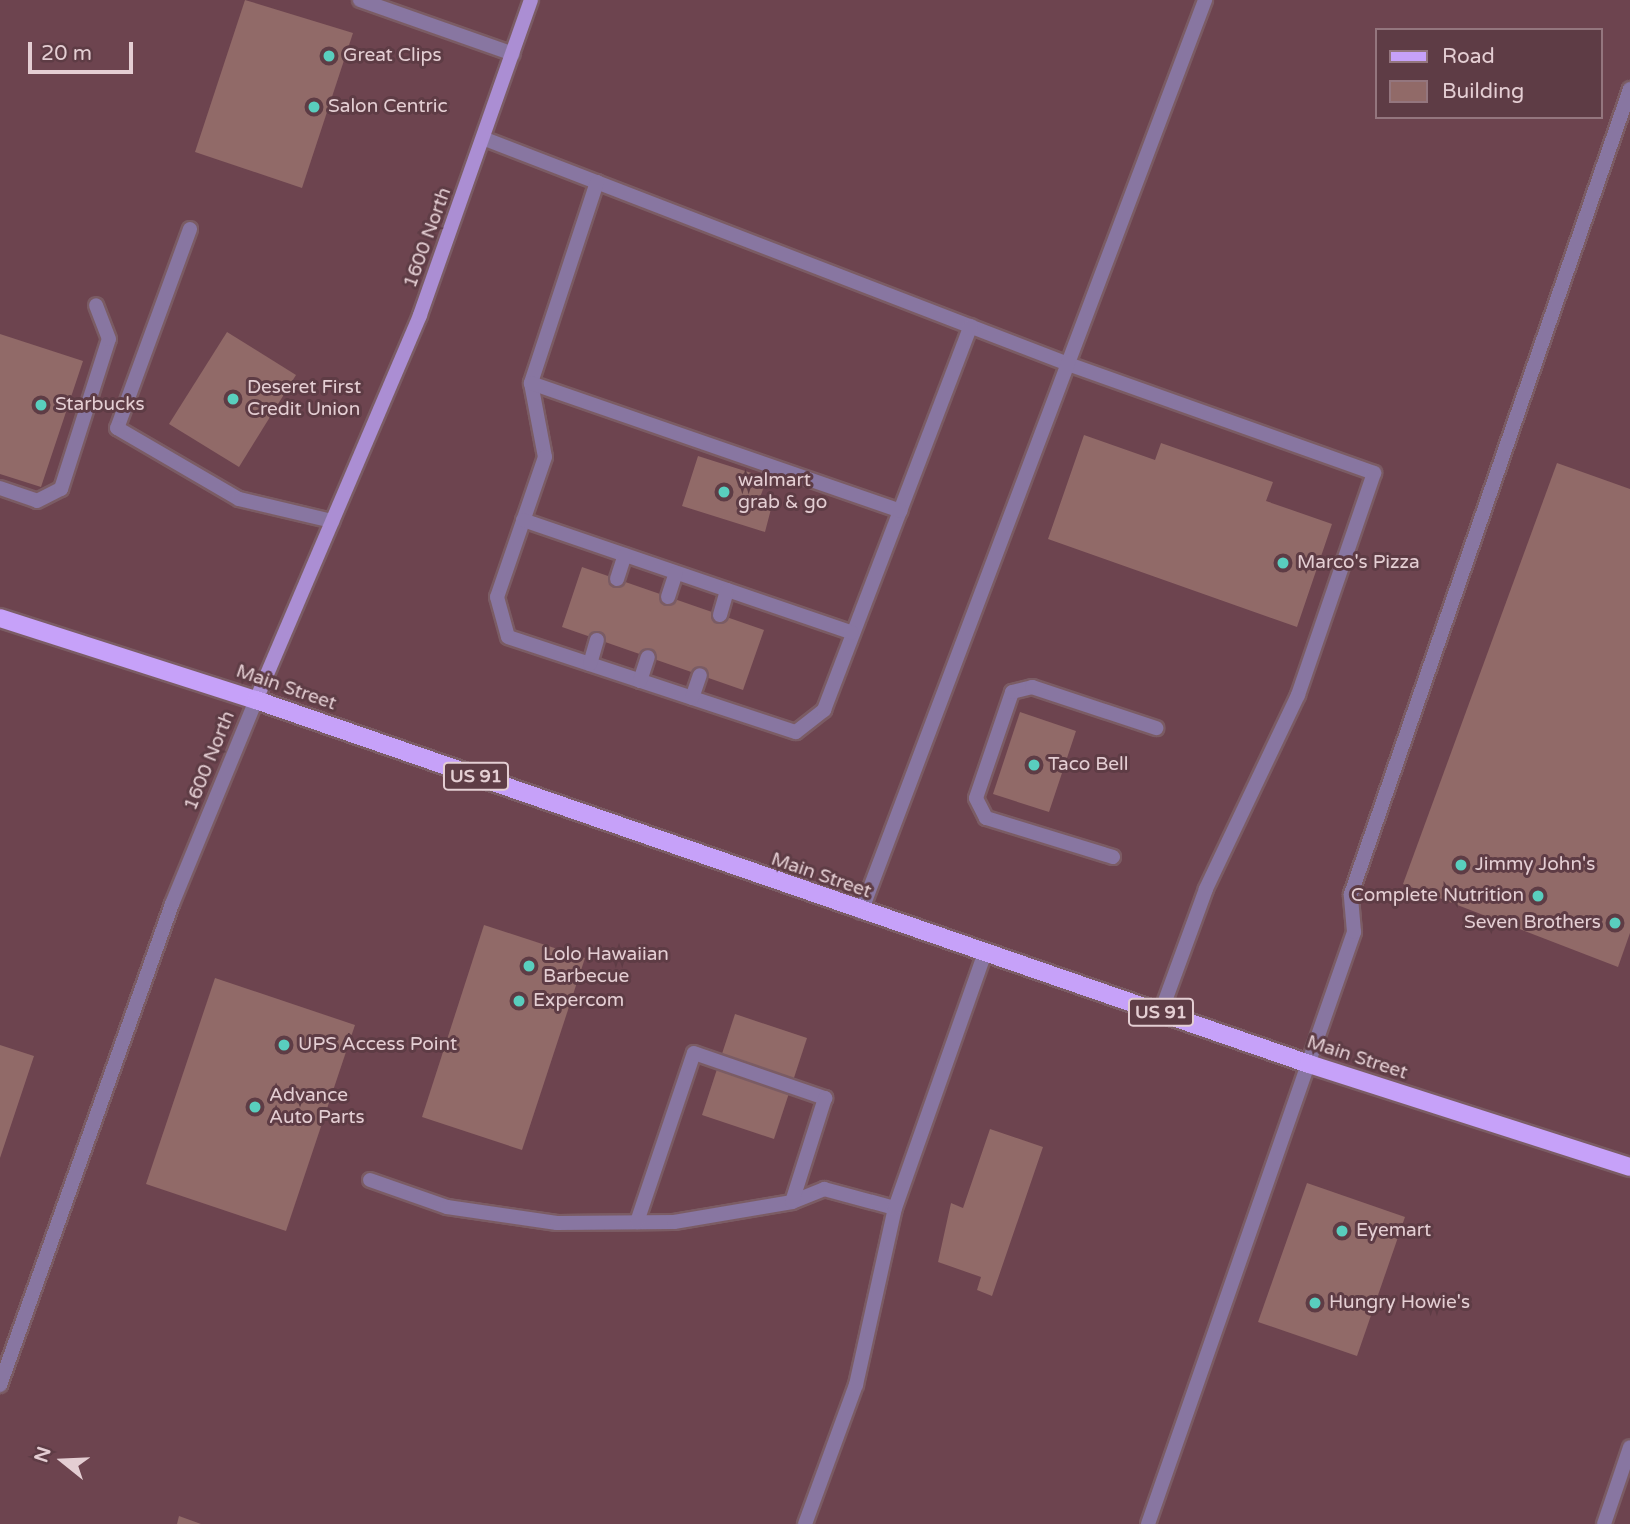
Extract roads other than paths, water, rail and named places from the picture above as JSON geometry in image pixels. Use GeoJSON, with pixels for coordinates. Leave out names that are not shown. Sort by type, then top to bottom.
{"type":"FeatureCollection","features":[{"type":"Feature","properties":{"kind":"main road","name":"Main Street"},"geometry":{"type":"LineString","coordinates":[[0,618],[256,700],[984,955],[1161,1012],[1309,1064],[1630,1167]]}},
{"type":"Feature","properties":{"kind":"street"},"geometry":{"type":"LineString","coordinates":[[360,0],[513,54]]}},
{"type":"Feature","properties":{"kind":"street","name":"1600 North"},"geometry":{"type":"LineString","coordinates":[[0,1385],[172,904],[420,316],[485,139],[531,0]]}},
{"type":"Feature","properties":{"kind":"street"},"geometry":{"type":"LineString","coordinates":[[860,912],[1205,0]]}},
{"type":"Feature","properties":{"kind":"street"},"geometry":{"type":"LineString","coordinates":[[1148,1524],[1354,932],[1350,894],[1630,89]]}},
{"type":"Feature","properties":{"kind":"street"},"geometry":{"type":"LineString","coordinates":[[485,139],[1068,364],[1374,473],[1298,695],[1206,889],[1161,1012]]}},
{"type":"Feature","properties":{"kind":"street"},"geometry":{"type":"LineString","coordinates":[[597,182],[531,383],[545,457],[496,597],[508,637],[796,732],[824,709],[851,632],[901,511],[971,326]]}},
{"type":"Feature","properties":{"kind":"street"},"geometry":{"type":"LineString","coordinates":[[190,229],[117,428],[239,499],[332,521]]}},
{"type":"Feature","properties":{"kind":"street"},"geometry":{"type":"LineString","coordinates":[[0,488],[37,501],[61,489],[109,339],[96,305]]}},
{"type":"Feature","properties":{"kind":"street"},"geometry":{"type":"LineString","coordinates":[[531,383],[901,511]]}},
{"type":"Feature","properties":{"kind":"street"},"geometry":{"type":"LineString","coordinates":[[523,520],[851,632]]}},
{"type":"Feature","properties":{"kind":"street"},"geometry":{"type":"LineString","coordinates":[[617,579],[625,555]]}},
{"type":"Feature","properties":{"kind":"street"},"geometry":{"type":"LineString","coordinates":[[668,597],[676,573]]}},
{"type":"Feature","properties":{"kind":"street"},"geometry":{"type":"LineString","coordinates":[[720,615],[727,590]]}},
{"type":"Feature","properties":{"kind":"street"},"geometry":{"type":"LineString","coordinates":[[590,664],[597,640]]}},
{"type":"Feature","properties":{"kind":"street"},"geometry":{"type":"LineString","coordinates":[[640,681],[648,657]]}},
{"type":"Feature","properties":{"kind":"street"},"geometry":{"type":"LineString","coordinates":[[692,698],[700,675]]}},
{"type":"Feature","properties":{"kind":"street"},"geometry":{"type":"LineString","coordinates":[[1113,857],[986,818],[976,799],[996,739],[1012,692],[1032,687],[1156,729]]}},
{"type":"Feature","properties":{"kind":"street"},"geometry":{"type":"LineString","coordinates":[[805,1524],[856,1385],[895,1208],[984,955]]}},
{"type":"Feature","properties":{"kind":"street"},"geometry":{"type":"LineString","coordinates":[[637,1222],[694,1053],[825,1098],[792,1202]]}},
{"type":"Feature","properties":{"kind":"street"},"geometry":{"type":"LineString","coordinates":[[370,1180],[447,1207],[557,1223],[637,1222],[792,1202],[824,1189],[895,1208]]}},
{"type":"Feature","properties":{"kind":"street"},"geometry":{"type":"LineString","coordinates":[[1604,1524],[1630,1447]]}},
{"type":"Feature","properties":{"kind":"place","name":"Great Clips"},"geometry":{"type":"Point","coordinates":[329,56]}},
{"type":"Feature","properties":{"kind":"place","name":"Salon Centric"},"geometry":{"type":"Point","coordinates":[314,107]}},
{"type":"Feature","properties":{"kind":"place","name":"Deseret First Credit Union"},"geometry":{"type":"Point","coordinates":[233,399]}},
{"type":"Feature","properties":{"kind":"place","name":"Starbucks"},"geometry":{"type":"Point","coordinates":[41,405]}},
{"type":"Feature","properties":{"kind":"place","name":"walmart grab & go"},"geometry":{"type":"Point","coordinates":[724,492]}},
{"type":"Feature","properties":{"kind":"place","name":"Marco's Pizza"},"geometry":{"type":"Point","coordinates":[1283,563]}},
{"type":"Feature","properties":{"kind":"place","name":"Taco Bell"},"geometry":{"type":"Point","coordinates":[1034,765]}},
{"type":"Feature","properties":{"kind":"place","name":"Jimmy John's"},"geometry":{"type":"Point","coordinates":[1461,865]}},
{"type":"Feature","properties":{"kind":"place","name":"Complete Nutrition"},"geometry":{"type":"Point","coordinates":[1538,896]}},
{"type":"Feature","properties":{"kind":"place","name":"Seven Brothers"},"geometry":{"type":"Point","coordinates":[1615,923]}},
{"type":"Feature","properties":{"kind":"place","name":"Lolo Hawaiian Barbecue"},"geometry":{"type":"Point","coordinates":[529,966]}},
{"type":"Feature","properties":{"kind":"place","name":"Expercom"},"geometry":{"type":"Point","coordinates":[519,1001]}},
{"type":"Feature","properties":{"kind":"place","name":"UPS Access Point"},"geometry":{"type":"Point","coordinates":[284,1045]}},
{"type":"Feature","properties":{"kind":"place","name":"Advance Auto Parts"},"geometry":{"type":"Point","coordinates":[255,1107]}},
{"type":"Feature","properties":{"kind":"place","name":"Eyemart"},"geometry":{"type":"Point","coordinates":[1342,1231]}},
{"type":"Feature","properties":{"kind":"place","name":"Hungry Howie's"},"geometry":{"type":"Point","coordinates":[1315,1303]}}]}
